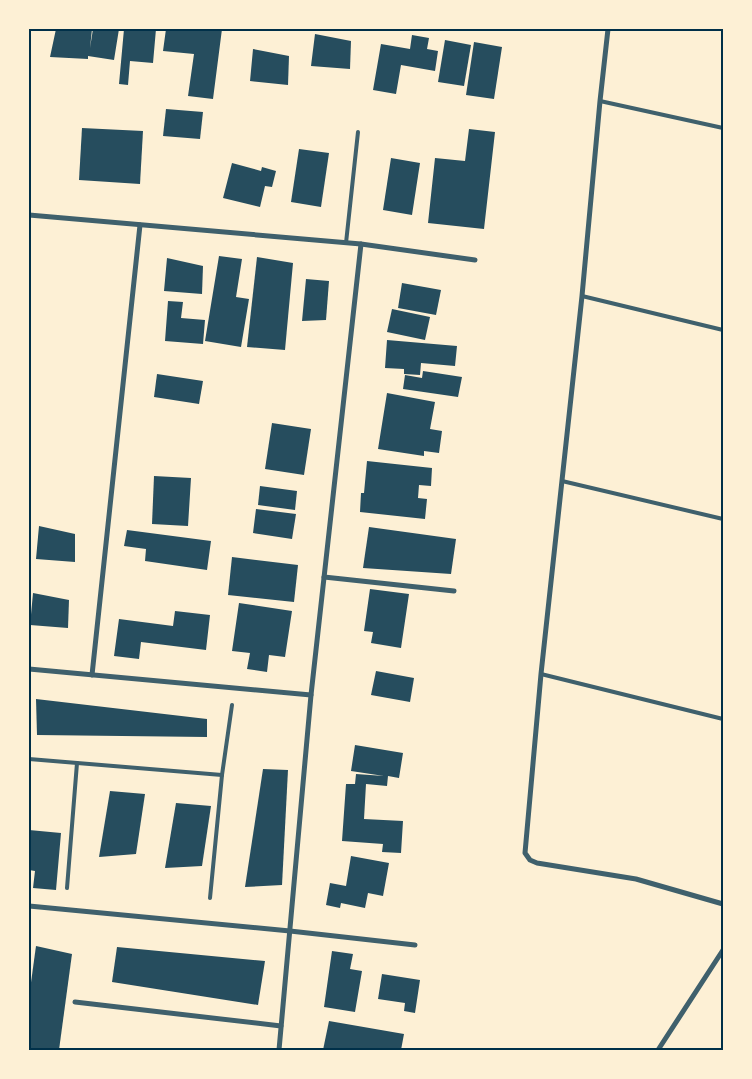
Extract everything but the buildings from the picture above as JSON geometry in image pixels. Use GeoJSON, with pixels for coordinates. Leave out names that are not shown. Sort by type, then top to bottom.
{"type":"FeatureCollection","features":[{"type":"Feature","properties":{"kind":"street"},"geometry":{"type":"LineString","coordinates":[[608,29],[582,296],[541,674],[525,853],[530,860],[537,863],[636,879],[723,904]]}},
{"type":"Feature","properties":{"kind":"street"},"geometry":{"type":"LineString","coordinates":[[29,215],[361,244],[475,260]]}},
{"type":"Feature","properties":{"kind":"street"},"geometry":{"type":"LineString","coordinates":[[92,675],[140,225]]}},
{"type":"Feature","properties":{"kind":"street"},"geometry":{"type":"LineString","coordinates":[[279,1050],[311,695],[361,244]]}},
{"type":"Feature","properties":{"kind":"street"},"geometry":{"type":"LineString","coordinates":[[324,577],[454,591]]}},
{"type":"Feature","properties":{"kind":"street"},"geometry":{"type":"LineString","coordinates":[[29,670],[311,695]]}},
{"type":"Feature","properties":{"kind":"street"},"geometry":{"type":"LineString","coordinates":[[29,906],[415,945]]}},
{"type":"Feature","properties":{"kind":"street"},"geometry":{"type":"LineString","coordinates":[[658,1050],[723,950]]}},
{"type":"Feature","properties":{"kind":"street"},"geometry":{"type":"LineString","coordinates":[[75,1002],[281,1026]]}},
{"type":"Feature","properties":{"kind":"lane"},"geometry":{"type":"LineString","coordinates":[[600,101],[723,128]]}},
{"type":"Feature","properties":{"kind":"lane"},"geometry":{"type":"LineString","coordinates":[[346,244],[358,132]]}},
{"type":"Feature","properties":{"kind":"lane"},"geometry":{"type":"LineString","coordinates":[[582,296],[723,330]]}},
{"type":"Feature","properties":{"kind":"lane"},"geometry":{"type":"LineString","coordinates":[[562,481],[723,519]]}},
{"type":"Feature","properties":{"kind":"lane"},"geometry":{"type":"LineString","coordinates":[[541,674],[723,719]]}},
{"type":"Feature","properties":{"kind":"lane"},"geometry":{"type":"LineString","coordinates":[[210,898],[222,775],[232,705]]}},
{"type":"Feature","properties":{"kind":"lane"},"geometry":{"type":"LineString","coordinates":[[29,759],[222,775]]}},
{"type":"Feature","properties":{"kind":"lane"},"geometry":{"type":"LineString","coordinates":[[67,888],[78,763]]}}]}
